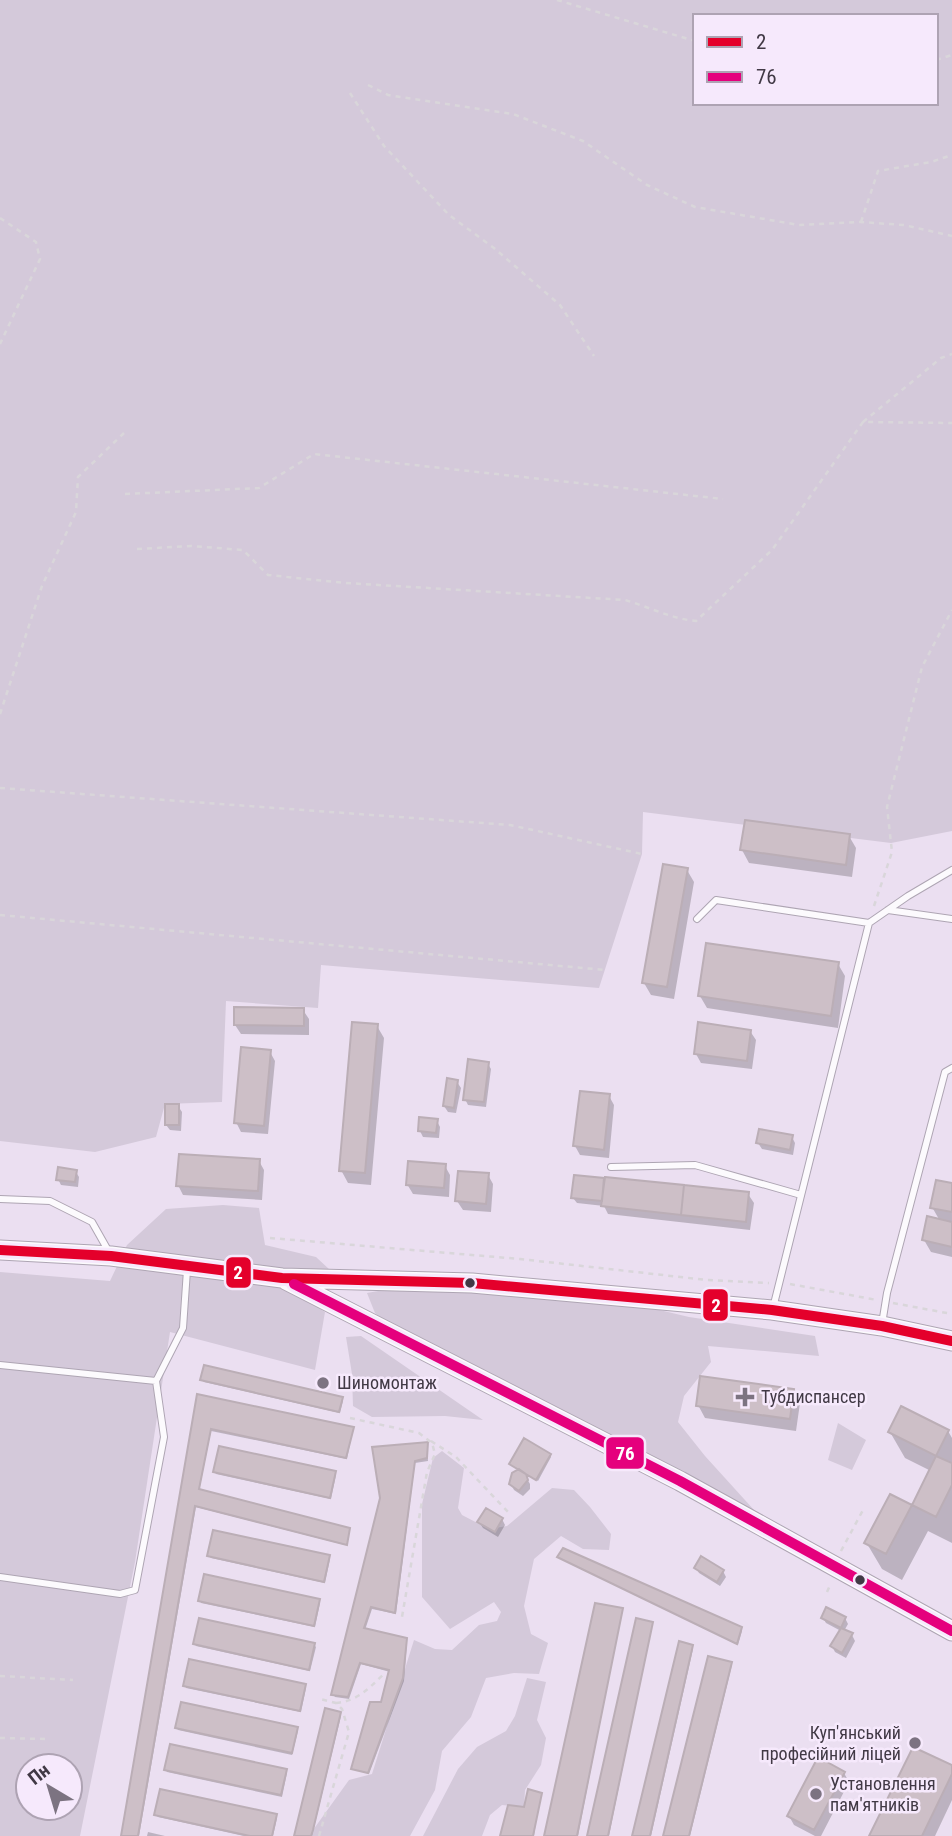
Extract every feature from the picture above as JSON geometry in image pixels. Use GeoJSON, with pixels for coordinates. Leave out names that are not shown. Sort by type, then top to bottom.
{"type":"FeatureCollection","features":[{"type":"Feature","properties":{"kind":"main road"},"geometry":{"type":"LineString","coordinates":[[0,1250],[111,1256],[282,1278],[472,1283],[772,1310],[882,1326],[952,1341]]}},
{"type":"Feature","properties":{"kind":"main road"},"geometry":{"type":"LineString","coordinates":[[282,1278],[680,1481],[952,1631]]}},
{"type":"Feature","properties":{"kind":"lane"},"geometry":{"type":"LineString","coordinates":[[772,1310],[869,923],[952,870]]}},
{"type":"Feature","properties":{"kind":"lane"},"geometry":{"type":"LineString","coordinates":[[697,919],[716,900],[869,923]]}},
{"type":"Feature","properties":{"kind":"lane"},"geometry":{"type":"LineString","coordinates":[[888,909],[952,919]]}},
{"type":"Feature","properties":{"kind":"lane"},"geometry":{"type":"LineString","coordinates":[[882,1326],[886,1301],[945,1072],[952,1068]]}},
{"type":"Feature","properties":{"kind":"lane"},"geometry":{"type":"LineString","coordinates":[[611,1167],[695,1165],[801,1195]]}},
{"type":"Feature","properties":{"kind":"lane"},"geometry":{"type":"LineString","coordinates":[[0,1199],[50,1201],[92,1222],[111,1256]]}},
{"type":"Feature","properties":{"kind":"lane"},"geometry":{"type":"LineString","coordinates":[[0,1577],[120,1594],[135,1590],[164,1437],[156,1381],[183,1328],[187,1266]]}},
{"type":"Feature","properties":{"kind":"lane"},"geometry":{"type":"LineString","coordinates":[[0,1365],[156,1381]]}},
{"type":"Feature","properties":{"kind":"path"},"geometry":{"type":"LineString","coordinates":[[557,0],[693,40]]}},
{"type":"Feature","properties":{"kind":"path"},"geometry":{"type":"LineString","coordinates":[[368,85],[388,95],[513,114],[583,141],[647,185],[695,207],[799,225],[860,222],[904,225],[952,236]]}},
{"type":"Feature","properties":{"kind":"path"},"geometry":{"type":"LineString","coordinates":[[350,93],[384,146],[449,215],[494,248],[560,305],[594,356]]}},
{"type":"Feature","properties":{"kind":"path"},"geometry":{"type":"LineString","coordinates":[[860,222],[878,171],[931,162],[952,155]]}},
{"type":"Feature","properties":{"kind":"path"},"geometry":{"type":"LineString","coordinates":[[0,218],[36,242],[40,259],[0,344]]}},
{"type":"Feature","properties":{"kind":"path"},"geometry":{"type":"LineString","coordinates":[[137,549],[191,546],[243,550],[268,575],[346,583],[625,600],[669,614],[676,620],[695,621],[772,550],[863,422],[932,366],[952,354]]}},
{"type":"Feature","properties":{"kind":"path"},"geometry":{"type":"LineString","coordinates":[[863,422],[952,423]]}},
{"type":"Feature","properties":{"kind":"path"},"geometry":{"type":"LineString","coordinates":[[0,714],[42,586],[76,512],[78,477],[124,433]]}},
{"type":"Feature","properties":{"kind":"path"},"geometry":{"type":"LineString","coordinates":[[125,494],[259,488],[314,454],[723,499]]}},
{"type":"Feature","properties":{"kind":"path"},"geometry":{"type":"LineString","coordinates":[[869,923],[892,852],[887,807],[922,667],[952,610]]}},
{"type":"Feature","properties":{"kind":"path"},"geometry":{"type":"LineString","coordinates":[[0,788],[510,825],[642,855]]}},
{"type":"Feature","properties":{"kind":"path"},"geometry":{"type":"LineString","coordinates":[[0,915],[605,970]]}},
{"type":"Feature","properties":{"kind":"path"},"geometry":{"type":"LineString","coordinates":[[270,1238],[520,1259],[707,1280],[799,1285],[952,1314]]}},
{"type":"Feature","properties":{"kind":"path"},"geometry":{"type":"LineString","coordinates":[[350,1418],[419,1433],[456,1457],[509,1513]]}},
{"type":"Feature","properties":{"kind":"path"},"geometry":{"type":"LineString","coordinates":[[402,1617],[428,1472],[435,1454],[432,1443],[423,1436]]}},
{"type":"Feature","properties":{"kind":"path"},"geometry":{"type":"LineString","coordinates":[[320,1699],[336,1703],[350,1702],[385,1673]]}},
{"type":"Feature","properties":{"kind":"path"},"geometry":{"type":"LineString","coordinates":[[0,1676],[73,1680]]}},
{"type":"Feature","properties":{"kind":"path"},"geometry":{"type":"LineString","coordinates":[[319,1836],[349,1732],[346,1716],[336,1703]]}},
{"type":"Feature","properties":{"kind":"path"},"geometry":{"type":"LineString","coordinates":[[0,1738],[46,1739]]}},
{"type":"Feature","properties":{"kind":"shaded area"},"geometry":{"type":"Polygon","coordinates":[[[0,0],[952,0],[952,831],[891,843],[643,812],[642,854],[599,988],[321,965],[318,1008],[226,1001],[222,1102],[165,1104],[156,1137],[95,1152],[0,1141],[0,0]]]}},
{"type":"Feature","properties":{"kind":"shaded area"},"geometry":{"type":"Polygon","coordinates":[[[223,1205],[259,1208],[265,1245],[316,1257],[330,1270],[292,1291],[325,1312],[315,1370],[170,1332],[135,1562],[84,1816],[84,1752],[14,1752],[14,1822],[83,1822],[80,1836],[0,1836],[0,1272],[110,1281],[127,1245],[166,1209],[223,1205]]]}},
{"type":"Feature","properties":{"kind":"shaded area"},"geometry":{"type":"Polygon","coordinates":[[[406,1286],[613,1299],[689,1317],[815,1336],[819,1356],[708,1346],[711,1362],[684,1396],[678,1422],[764,1521],[392,1329],[375,1313],[367,1293],[406,1286]]]}},
{"type":"Feature","properties":{"kind":"shaded area"},"geometry":{"type":"Polygon","coordinates":[[[361,1336],[483,1420],[445,1416],[372,1417],[353,1406],[352,1374],[346,1337],[361,1336]]]}},
{"type":"Feature","properties":{"kind":"shaded area"},"geometry":{"type":"Polygon","coordinates":[[[838,1423],[866,1440],[852,1470],[828,1460],[838,1423]]]}},
{"type":"Feature","properties":{"kind":"shaded area"},"geometry":{"type":"Polygon","coordinates":[[[442,1451],[464,1468],[458,1508],[462,1515],[489,1529],[507,1526],[552,1488],[574,1490],[611,1534],[609,1550],[583,1549],[561,1536],[534,1559],[524,1606],[531,1634],[548,1643],[539,1674],[514,1673],[486,1678],[471,1717],[442,1751],[435,1790],[410,1836],[311,1836],[349,1780],[372,1774],[414,1640],[435,1649],[452,1650],[479,1625],[497,1621],[501,1612],[494,1602],[450,1629],[422,1597],[422,1504],[433,1458],[442,1451]]]}},
{"type":"Feature","properties":{"kind":"shaded area"},"geometry":{"type":"Polygon","coordinates":[[[527,1678],[546,1682],[537,1720],[546,1738],[541,1765],[525,1790],[524,1807],[502,1805],[490,1815],[482,1836],[423,1836],[458,1769],[477,1747],[506,1731],[515,1716],[527,1678]]]}},
{"type":"Feature","properties":{"kind":"building"},"geometry":{"type":"Polygon","coordinates":[[[745,820],[850,834],[846,865],[740,850],[745,820]]]}},
{"type":"Feature","properties":{"kind":"building"},"geometry":{"type":"Polygon","coordinates":[[[663,864],[688,868],[667,987],[642,983],[663,864]]]}},
{"type":"Feature","properties":{"kind":"building"},"geometry":{"type":"Polygon","coordinates":[[[706,943],[839,962],[831,1016],[698,996],[706,943]]]}},
{"type":"Feature","properties":{"kind":"building"},"geometry":{"type":"Polygon","coordinates":[[[234,1007],[304,1008],[304,1026],[234,1025],[234,1007]]]}},
{"type":"Feature","properties":{"kind":"building"},"geometry":{"type":"Polygon","coordinates":[[[352,1022],[378,1024],[365,1173],[339,1171],[352,1022]]]}},
{"type":"Feature","properties":{"kind":"building"},"geometry":{"type":"Polygon","coordinates":[[[698,1022],[751,1030],[747,1061],[694,1054],[698,1022]]]}},
{"type":"Feature","properties":{"kind":"building"},"geometry":{"type":"Polygon","coordinates":[[[241,1047],[271,1050],[264,1126],[234,1123],[241,1047]]]}},
{"type":"Feature","properties":{"kind":"building"},"geometry":{"type":"Polygon","coordinates":[[[468,1059],[489,1062],[484,1102],[463,1100],[468,1059]]]}},
{"type":"Feature","properties":{"kind":"building"},"geometry":{"type":"Polygon","coordinates":[[[447,1078],[458,1080],[454,1108],[443,1106],[447,1078]]]}},
{"type":"Feature","properties":{"kind":"building"},"geometry":{"type":"Polygon","coordinates":[[[580,1091],[610,1094],[604,1150],[573,1146],[580,1091]]]}},
{"type":"Feature","properties":{"kind":"building"},"geometry":{"type":"Polygon","coordinates":[[[165,1104],[179,1104],[179,1125],[165,1125],[165,1104]]]}},
{"type":"Feature","properties":{"kind":"building"},"geometry":{"type":"Polygon","coordinates":[[[419,1117],[438,1119],[436,1133],[418,1131],[419,1117]]]}},
{"type":"Feature","properties":{"kind":"building"},"geometry":{"type":"Polygon","coordinates":[[[759,1129],[793,1135],[790,1150],[756,1143],[759,1129]]]}},
{"type":"Feature","properties":{"kind":"building"},"geometry":{"type":"Polygon","coordinates":[[[179,1154],[260,1159],[258,1191],[176,1186],[179,1154]]]}},
{"type":"Feature","properties":{"kind":"building"},"geometry":{"type":"Polygon","coordinates":[[[408,1161],[446,1164],[444,1188],[406,1185],[408,1161]]]}},
{"type":"Feature","properties":{"kind":"building"},"geometry":{"type":"Polygon","coordinates":[[[58,1167],[77,1170],[75,1182],[56,1180],[58,1167]]]}},
{"type":"Feature","properties":{"kind":"building"},"geometry":{"type":"Polygon","coordinates":[[[458,1171],[489,1173],[486,1204],[455,1201],[458,1171]]]}},
{"type":"Feature","properties":{"kind":"building"},"geometry":{"type":"Polygon","coordinates":[[[574,1175],[604,1178],[602,1201],[571,1198],[574,1175]]]}},
{"type":"Feature","properties":{"kind":"building"},"geometry":{"type":"Polygon","coordinates":[[[605,1177],[684,1185],[681,1215],[601,1206],[605,1177]]]}},
{"type":"Feature","properties":{"kind":"building"},"geometry":{"type":"Polygon","coordinates":[[[936,1180],[952,1183],[952,1212],[930,1208],[936,1180]]]}},
{"type":"Feature","properties":{"kind":"building"},"geometry":{"type":"Polygon","coordinates":[[[684,1185],[749,1192],[746,1222],[681,1215],[684,1185]]]}},
{"type":"Feature","properties":{"kind":"building"},"geometry":{"type":"Polygon","coordinates":[[[927,1216],[952,1222],[952,1247],[922,1240],[927,1216]]]}},
{"type":"Feature","properties":{"kind":"building"},"geometry":{"type":"Polygon","coordinates":[[[204,1365],[343,1397],[339,1412],[200,1380],[204,1365]]]}},
{"type":"Feature","properties":{"kind":"building","name":"Тубдиспансер"},"geometry":{"type":"Polygon","coordinates":[[[700,1376],[794,1389],[790,1419],[696,1406],[700,1376]]]}},
{"type":"Feature","properties":{"kind":"building"},"geometry":{"type":"Polygon","coordinates":[[[197,1394],[354,1427],[346,1458],[211,1429],[199,1489],[350,1528],[347,1545],[195,1506],[138,1836],[121,1836],[197,1394]]]}},
{"type":"Feature","properties":{"kind":"building"},"geometry":{"type":"Polygon","coordinates":[[[901,1406],[949,1430],[936,1456],[888,1432],[901,1406]]]}},
{"type":"Feature","properties":{"kind":"building"},"geometry":{"type":"Polygon","coordinates":[[[524,1438],[551,1454],[536,1480],[509,1464],[524,1438]]]}},
{"type":"Feature","properties":{"kind":"building"},"geometry":{"type":"Polygon","coordinates":[[[428,1442],[427,1458],[415,1461],[395,1613],[371,1607],[364,1628],[407,1638],[403,1678],[368,1773],[351,1769],[370,1702],[381,1702],[389,1670],[360,1663],[348,1697],[331,1695],[380,1498],[372,1447],[428,1442]]]}},
{"type":"Feature","properties":{"kind":"building"},"geometry":{"type":"Polygon","coordinates":[[[219,1446],[336,1471],[330,1498],[213,1472],[219,1446]]]}},
{"type":"Feature","properties":{"kind":"building"},"geometry":{"type":"Polygon","coordinates":[[[936,1456],[952,1463],[952,1485],[936,1517],[912,1505],[936,1456]]]}},
{"type":"Feature","properties":{"kind":"building"},"geometry":{"type":"Polygon","coordinates":[[[519,1469],[526,1474],[528,1480],[519,1491],[509,1484],[512,1473],[519,1469]]]}},
{"type":"Feature","properties":{"kind":"building"},"geometry":{"type":"Polygon","coordinates":[[[890,1494],[912,1505],[886,1554],[864,1543],[890,1494]]]}},
{"type":"Feature","properties":{"kind":"building"},"geometry":{"type":"Polygon","coordinates":[[[486,1508],[503,1518],[495,1532],[477,1522],[486,1508]]]}},
{"type":"Feature","properties":{"kind":"building"},"geometry":{"type":"Polygon","coordinates":[[[213,1530],[330,1555],[324,1582],[207,1556],[213,1530]]]}},
{"type":"Feature","properties":{"kind":"building"},"geometry":{"type":"Polygon","coordinates":[[[563,1548],[742,1627],[737,1644],[557,1557],[563,1548]]]}},
{"type":"Feature","properties":{"kind":"building"},"geometry":{"type":"Polygon","coordinates":[[[701,1556],[724,1570],[717,1582],[694,1568],[701,1556]]]}},
{"type":"Feature","properties":{"kind":"building"},"geometry":{"type":"Polygon","coordinates":[[[204,1574],[320,1599],[314,1626],[198,1601],[204,1574]]]}},
{"type":"Feature","properties":{"kind":"building"},"geometry":{"type":"Polygon","coordinates":[[[595,1603],[623,1608],[577,1836],[544,1836],[595,1603]]]}},
{"type":"Feature","properties":{"kind":"building"},"geometry":{"type":"Polygon","coordinates":[[[826,1607],[846,1617],[841,1628],[821,1618],[826,1607]]]}},
{"type":"Feature","properties":{"kind":"building"},"geometry":{"type":"Polygon","coordinates":[[[199,1618],[315,1643],[309,1670],[193,1644],[199,1618]]]}},
{"type":"Feature","properties":{"kind":"building"},"geometry":{"type":"Polygon","coordinates":[[[636,1618],[653,1622],[608,1836],[587,1836],[636,1618]]]}},
{"type":"Feature","properties":{"kind":"building"},"geometry":{"type":"Polygon","coordinates":[[[841,1628],[853,1633],[842,1653],[830,1646],[841,1628]]]}},
{"type":"Feature","properties":{"kind":"building"},"geometry":{"type":"Polygon","coordinates":[[[679,1641],[693,1645],[650,1836],[632,1836],[679,1641]]]}},
{"type":"Feature","properties":{"kind":"building"},"geometry":{"type":"Polygon","coordinates":[[[708,1656],[732,1662],[689,1836],[663,1836],[708,1656]]]}},
{"type":"Feature","properties":{"kind":"building"},"geometry":{"type":"Polygon","coordinates":[[[189,1659],[306,1684],[300,1711],[183,1686],[189,1659]]]}},
{"type":"Feature","properties":{"kind":"building"},"geometry":{"type":"Polygon","coordinates":[[[181,1702],[298,1727],[292,1753],[175,1728],[181,1702]]]}},
{"type":"Feature","properties":{"kind":"building"},"geometry":{"type":"Polygon","coordinates":[[[325,1708],[341,1712],[313,1830],[311,1836],[294,1836],[325,1708]]]}},
{"type":"Feature","properties":{"kind":"building"},"geometry":{"type":"Polygon","coordinates":[[[170,1744],[287,1769],[281,1795],[164,1770],[170,1744]]]}},
{"type":"Feature","properties":{"kind":"building"},"geometry":{"type":"Polygon","coordinates":[[[913,1747],[952,1765],[952,1774],[922,1836],[869,1836],[913,1747]]]}},
{"type":"Feature","properties":{"kind":"building"},"geometry":{"type":"Polygon","coordinates":[[[818,1757],[845,1772],[814,1830],[787,1816],[818,1757]]]}},
{"type":"Feature","properties":{"kind":"building"},"geometry":{"type":"Polygon","coordinates":[[[160,1789],[277,1814],[272,1836],[250,1836],[154,1815],[160,1789]]]}},
{"type":"Feature","properties":{"kind":"building"},"geometry":{"type":"Polygon","coordinates":[[[528,1789],[542,1793],[533,1836],[500,1836],[508,1805],[524,1807],[528,1789]]]}},
{"type":"Feature","properties":{"kind":"transit line","name":"2"},"geometry":{"type":"LineString","coordinates":[[0,1250],[111,1256],[282,1278],[472,1283],[772,1310],[882,1326],[952,1341]]}},
{"type":"Feature","properties":{"kind":"transit line","name":"76"},"geometry":{"type":"LineString","coordinates":[[294,1284],[680,1481],[952,1631]]}},
{"type":"Feature","properties":{"kind":"place","name":"Шиномонтаж"},"geometry":{"type":"Point","coordinates":[323,1383]}},
{"type":"Feature","properties":{"kind":"place","name":"Тубдиспансер"},"geometry":{"type":"Point","coordinates":[745,1397]}},
{"type":"Feature","properties":{"kind":"place","name":"Куп'янський професійний ліцей"},"geometry":{"type":"Point","coordinates":[915,1743]}},
{"type":"Feature","properties":{"kind":"place","name":"Установлення пам'ятників"},"geometry":{"type":"Point","coordinates":[816,1794]}}]}
